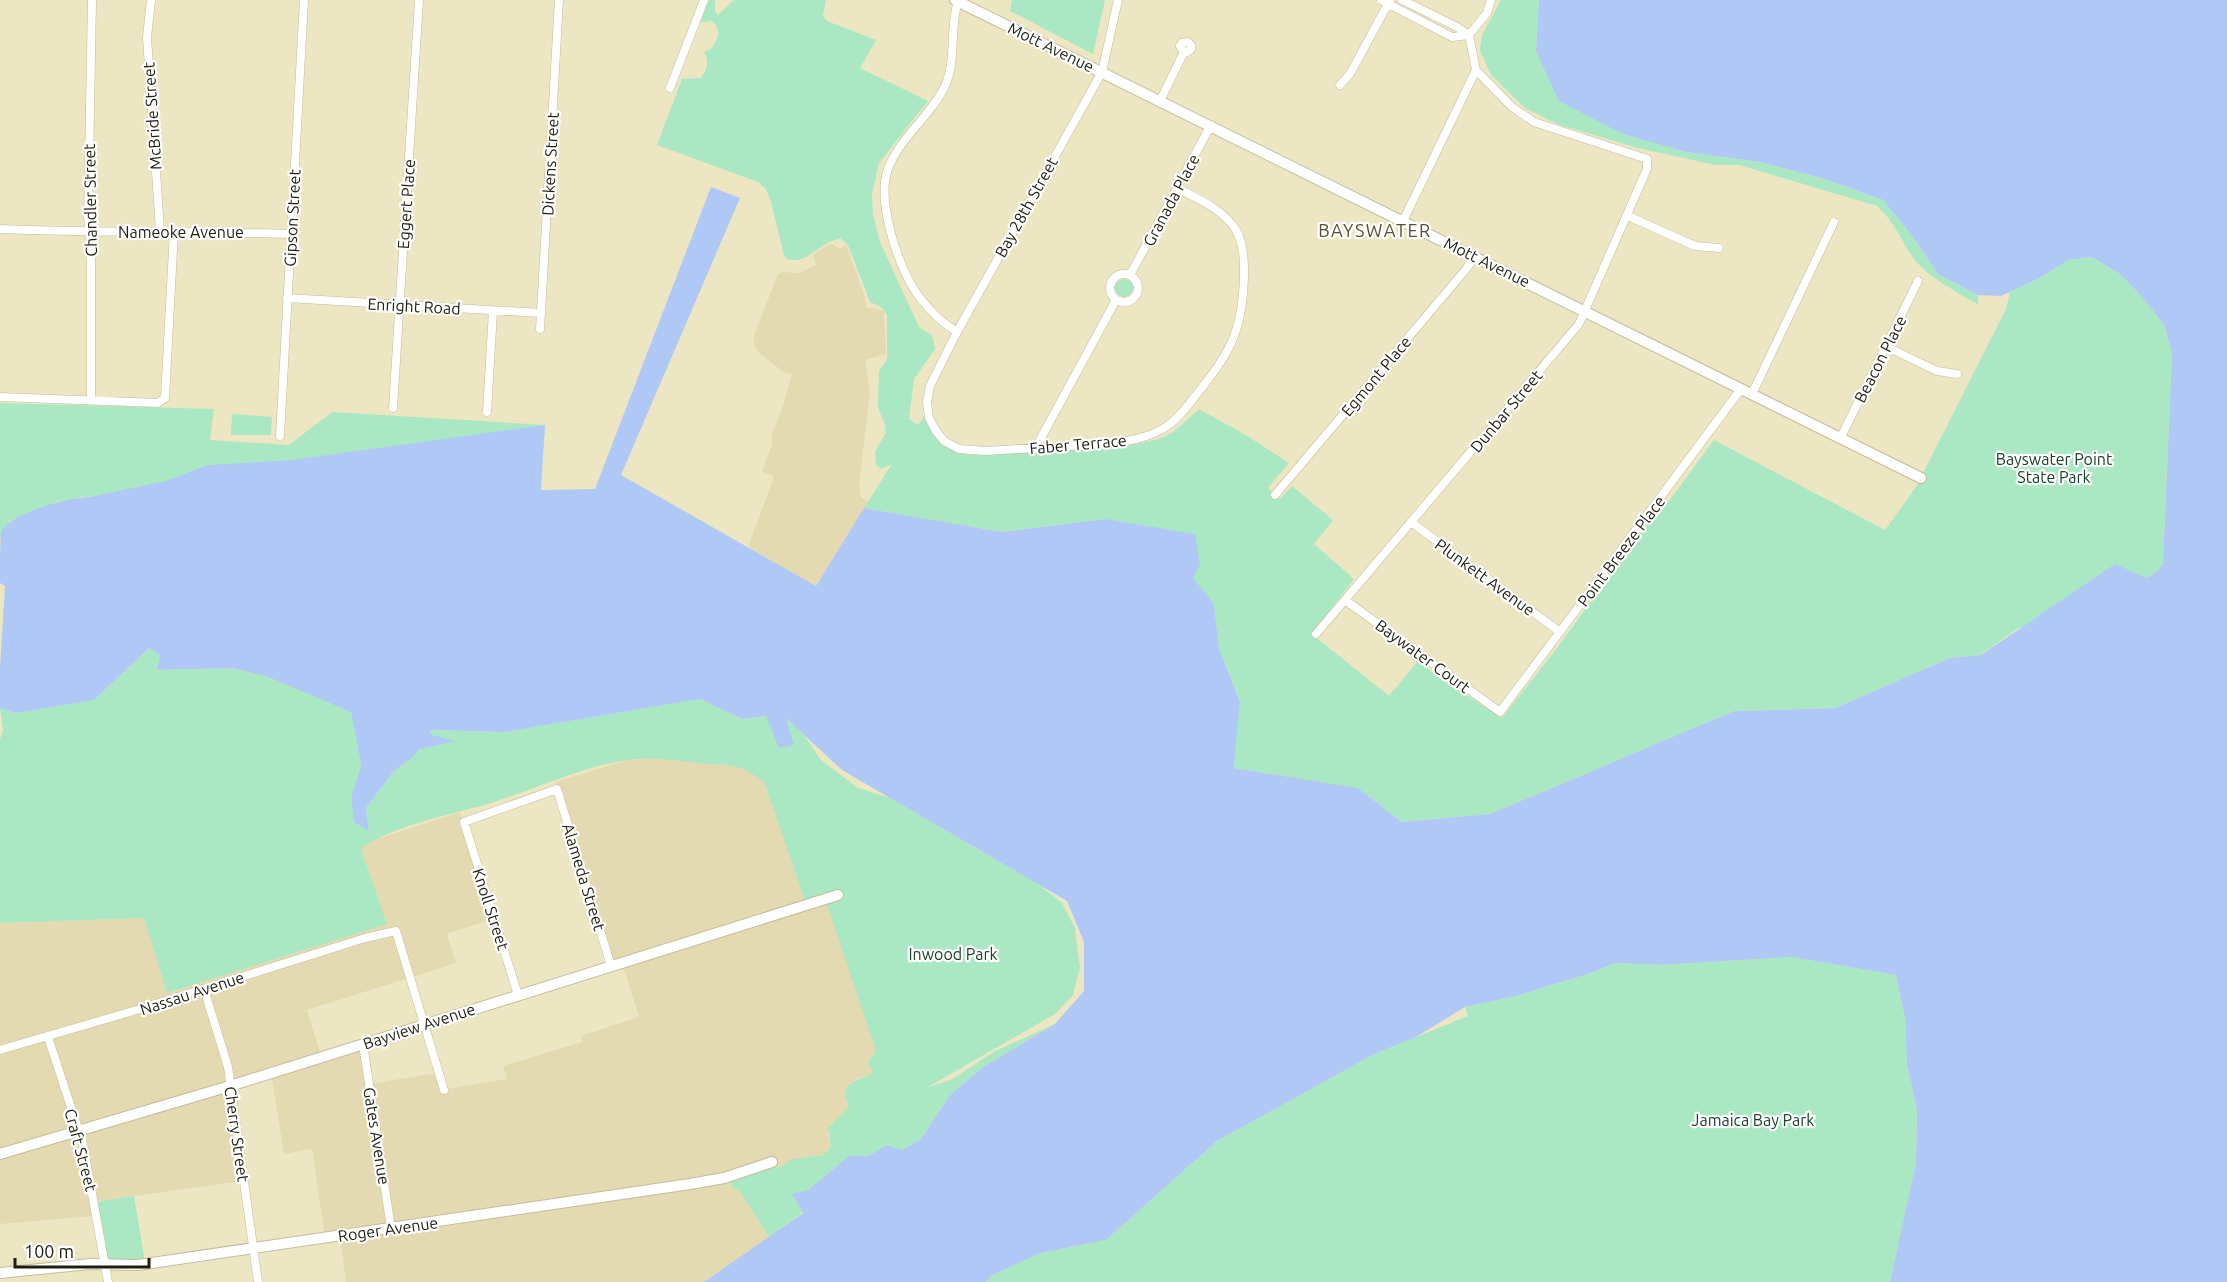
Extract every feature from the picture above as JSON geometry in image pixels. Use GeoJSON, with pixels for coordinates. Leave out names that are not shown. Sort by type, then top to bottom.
{"type":"FeatureCollection","features":[{"type":"Feature","properties":{"kind":"street","name":"Chandler Street"},"geometry":{"type":"LineString","coordinates":[[91,400],[91,247],[88,217],[92,0]]}},
{"type":"Feature","properties":{"kind":"street","name":"McBride Street"},"geometry":{"type":"LineString","coordinates":[[151,0],[147,37],[159,231]]}},
{"type":"Feature","properties":{"kind":"street","name":"Gipson Street"},"geometry":{"type":"LineString","coordinates":[[280,436],[304,0]]}},
{"type":"Feature","properties":{"kind":"street","name":"Eggert Place"},"geometry":{"type":"LineString","coordinates":[[393,408],[419,0]]}},
{"type":"Feature","properties":{"kind":"street","name":"Dickens Street"},"geometry":{"type":"LineString","coordinates":[[540,329],[559,0]]}},
{"type":"Feature","properties":{"kind":"street"},"geometry":{"type":"LineString","coordinates":[[670,88],[704,0]]}},
{"type":"Feature","properties":{"kind":"street","name":"Bay 28th Street"},"geometry":{"type":"LineString","coordinates":[[927,411],[930,386],[957,332],[1102,72],[1118,0]]}},
{"type":"Feature","properties":{"kind":"street"},"geometry":{"type":"LineString","coordinates":[[1402,0],[1469,35],[1476,70],[1403,221]]}},
{"type":"Feature","properties":{"kind":"street"},"geometry":{"type":"LineString","coordinates":[[1340,85],[1350,74],[1386,1],[1452,37],[1469,35],[1487,13],[1491,0]]}},
{"type":"Feature","properties":{"kind":"street"},"geometry":{"type":"LineString","coordinates":[[957,1],[953,16],[950,71],[944,88],[889,167],[884,195],[891,231],[914,288],[933,314],[957,332]]}},
{"type":"Feature","properties":{"kind":"street","name":"Mott Avenue"},"geometry":{"type":"LineString","coordinates":[[957,1],[1921,478]]}},
{"type":"Feature","properties":{"kind":"street"},"geometry":{"type":"LineString","coordinates":[[1160,101],[1184,52]]}},
{"type":"Feature","properties":{"kind":"street","name":"Dunbar Street"},"geometry":{"type":"LineString","coordinates":[[1316,634],[1579,324],[1647,168],[1647,159],[1534,122],[1512,107],[1476,70]]}},
{"type":"Feature","properties":{"kind":"street","name":"Granada Place"},"geometry":{"type":"LineString","coordinates":[[1130,275],[1211,125]]}},
{"type":"Feature","properties":{"kind":"street","name":"Faber Terrace"},"geometry":{"type":"LineString","coordinates":[[927,411],[936,431],[944,441],[954,448],[980,451],[1116,443],[1162,429],[1179,415],[1205,385],[1232,344],[1239,325],[1243,298],[1244,254],[1236,231],[1222,215],[1177,188]]}},
{"type":"Feature","properties":{"kind":"street"},"geometry":{"type":"LineString","coordinates":[[1628,216],[1695,246],[1719,248]]}},
{"type":"Feature","properties":{"kind":"street"},"geometry":{"type":"LineString","coordinates":[[1752,394],[1834,222]]}},
{"type":"Feature","properties":{"kind":"street","name":"Nameoke Avenue"},"geometry":{"type":"LineString","coordinates":[[0,229],[291,234]]}},
{"type":"Feature","properties":{"kind":"street"},"geometry":{"type":"LineString","coordinates":[[0,397],[158,403],[163,401],[165,398],[174,231]]}},
{"type":"Feature","properties":{"kind":"street","name":"Egmont Place"},"geometry":{"type":"LineString","coordinates":[[1275,495],[1475,256]]}},
{"type":"Feature","properties":{"kind":"street","name":"Granada Place"},"geometry":{"type":"LineString","coordinates":[[1120,273],[1130,275],[1137,281],[1136,294],[1125,302],[1116,300],[1110,293],[1112,279],[1120,273]]}},
{"type":"Feature","properties":{"kind":"street","name":"Beacon Place"},"geometry":{"type":"LineString","coordinates":[[1841,437],[1918,282]]}},
{"type":"Feature","properties":{"kind":"street","name":"Enright Road"},"geometry":{"type":"LineString","coordinates":[[287,298],[541,313]]}},
{"type":"Feature","properties":{"kind":"street","name":"Granada Place"},"geometry":{"type":"LineString","coordinates":[[1035,448],[1116,300]]}},
{"type":"Feature","properties":{"kind":"street"},"geometry":{"type":"LineString","coordinates":[[487,412],[493,311]]}},
{"type":"Feature","properties":{"kind":"street"},"geometry":{"type":"LineString","coordinates":[[1887,346],[1937,371],[1957,374]]}},
{"type":"Feature","properties":{"kind":"street","name":"Point Breeze Place"},"geometry":{"type":"LineString","coordinates":[[1500,712],[1741,389]]}},
{"type":"Feature","properties":{"kind":"street","name":"Plunkett Avenue"},"geometry":{"type":"LineString","coordinates":[[1411,522],[1560,632]]}},
{"type":"Feature","properties":{"kind":"street","name":"Baywater Court"},"geometry":{"type":"LineString","coordinates":[[1345,600],[1500,712]]}},
{"type":"Feature","properties":{"kind":"street","name":"Alameda Street"},"geometry":{"type":"LineString","coordinates":[[464,822],[557,789],[611,966]]}},
{"type":"Feature","properties":{"kind":"street","name":"Knoll Street"},"geometry":{"type":"LineString","coordinates":[[464,822],[518,995]]}},
{"type":"Feature","properties":{"kind":"street","name":"Bayview Avenue"},"geometry":{"type":"LineString","coordinates":[[0,1154],[230,1086],[838,895]]}},
{"type":"Feature","properties":{"kind":"street","name":"Nassau Avenue"},"geometry":{"type":"LineString","coordinates":[[0,1050],[396,930],[425,1025]]}},
{"type":"Feature","properties":{"kind":"street","name":"Cherry Street"},"geometry":{"type":"LineString","coordinates":[[204,988],[228,1067],[258,1282]]}},
{"type":"Feature","properties":{"kind":"street"},"geometry":{"type":"LineString","coordinates":[[425,1025],[444,1090]]}},
{"type":"Feature","properties":{"kind":"street","name":"Craft Street"},"geometry":{"type":"LineString","coordinates":[[48,1037],[82,1144],[108,1282]]}},
{"type":"Feature","properties":{"kind":"street","name":"Gates Avenue"},"geometry":{"type":"LineString","coordinates":[[363,1044],[391,1228]]}},
{"type":"Feature","properties":{"kind":"street","name":"Roger Avenue"},"geometry":{"type":"LineString","coordinates":[[0,1273],[78,1264],[138,1265],[690,1185],[724,1178],[772,1162]]}},
{"type":"Feature","properties":{"kind":"shaded area"},"geometry":{"type":"Polygon","coordinates":[[[831,244],[841,249],[846,245],[864,294],[866,307],[884,311],[886,354],[865,360],[870,393],[859,485],[861,497],[868,502],[816,586],[748,547],[774,477],[762,471],[772,445],[772,434],[792,374],[785,373],[759,353],[754,345],[754,336],[777,276],[782,272],[799,273],[816,265],[813,254],[831,244]]]}},
{"type":"Feature","properties":{"kind":"shaded area"},"geometry":{"type":"Polygon","coordinates":[[[666,758],[695,763],[734,765],[748,770],[764,782],[807,907],[826,901],[876,1051],[872,1055],[873,1070],[870,1075],[857,1078],[846,1090],[849,1107],[831,1124],[828,1133],[831,1147],[828,1151],[823,1155],[800,1158],[738,1189],[769,1237],[704,1282],[346,1282],[340,1235],[325,1237],[312,1149],[284,1154],[271,1073],[228,1086],[242,1181],[92,1202],[94,1216],[0,1224],[0,923],[145,918],[167,993],[386,924],[361,849],[371,841],[460,812],[493,919],[447,934],[456,963],[307,1010],[321,1056],[364,1043],[370,1084],[441,1072],[447,1089],[507,1079],[503,1066],[582,1042],[581,1036],[639,1017],[622,962],[613,965],[555,782],[627,760],[666,758]]]}},
{"type":"Feature","properties":{"kind":"green space","name":"Bayswater Point State Park"},"geometry":{"type":"Polygon","coordinates":[[[709,0],[715,0],[715,11],[718,15],[734,0],[826,0],[823,16],[827,21],[876,40],[860,68],[928,101],[879,163],[872,194],[873,214],[880,242],[919,327],[932,335],[935,349],[914,379],[909,419],[918,425],[925,415],[942,442],[953,450],[970,455],[1119,448],[1159,439],[1172,433],[1199,409],[1246,435],[1289,463],[1268,488],[1280,499],[1292,486],[1333,520],[1314,544],[1354,579],[1312,634],[1389,696],[1418,661],[1502,718],[1557,648],[1652,518],[1658,516],[1714,440],[1885,530],[1916,487],[2006,309],[2010,292],[2038,279],[2069,260],[2092,257],[2120,274],[2164,325],[2172,353],[2163,564],[2147,578],[2017,629],[1980,655],[1950,658],[1835,708],[1734,711],[1490,814],[1402,822],[1358,788],[1234,768],[1240,701],[1219,648],[1214,604],[1192,578],[1105,519],[1002,532],[864,508],[892,464],[881,469],[876,465],[875,451],[886,433],[878,408],[879,371],[887,359],[887,315],[881,307],[870,302],[848,245],[840,238],[799,260],[787,259],[766,189],[758,182],[657,145],[682,79],[701,78],[707,65],[704,52],[712,48],[719,34],[716,25],[711,21],[700,23],[709,0]]]}},
{"type":"Feature","properties":{"kind":"green space"},"geometry":{"type":"Polygon","coordinates":[[[1012,0],[1105,0],[1093,54],[1010,11],[1012,0]]]}},
{"type":"Feature","properties":{"kind":"green space"},"geometry":{"type":"Polygon","coordinates":[[[1501,0],[1539,0],[1536,51],[1687,152],[1760,162],[1822,178],[1883,200],[1911,234],[1938,274],[1978,295],[1978,304],[1927,272],[1914,259],[1888,218],[1877,206],[1739,165],[1715,165],[1634,147],[1557,124],[1525,108],[1491,75],[1480,50],[1482,35],[1501,0]]]}},
{"type":"Feature","properties":{"kind":"green space"},"geometry":{"type":"Polygon","coordinates":[[[1120,279],[1128,279],[1133,284],[1131,295],[1120,297],[1115,292],[1115,284],[1120,279]]]}},
{"type":"Feature","properties":{"kind":"green space"},"geometry":{"type":"Polygon","coordinates":[[[0,403],[214,409],[210,440],[289,445],[332,412],[545,425],[540,486],[80,497],[71,501],[59,501],[10,521],[0,537],[0,403]]]}},
{"type":"Feature","properties":{"kind":"green space"},"geometry":{"type":"Polygon","coordinates":[[[232,414],[272,417],[271,435],[231,435],[232,414]]]}},
{"type":"Feature","properties":{"kind":"green space","name":"Inwood Park"},"geometry":{"type":"Polygon","coordinates":[[[149,648],[160,655],[157,670],[232,668],[268,677],[351,711],[361,765],[351,798],[369,830],[366,808],[394,771],[413,757],[419,749],[449,742],[432,735],[430,732],[432,730],[505,732],[700,699],[742,719],[766,716],[785,717],[805,736],[820,759],[858,788],[890,798],[1038,884],[1062,903],[1075,928],[1080,968],[1073,995],[1055,1014],[928,1087],[951,1080],[995,1051],[1055,1024],[983,1067],[950,1095],[921,1139],[902,1150],[887,1145],[868,1156],[849,1156],[808,1190],[793,1195],[803,1212],[769,1237],[738,1189],[734,1190],[729,1181],[784,1165],[793,1159],[823,1155],[831,1147],[828,1128],[849,1107],[845,1094],[846,1089],[853,1082],[870,1075],[873,1070],[868,1064],[869,1060],[876,1051],[826,902],[807,907],[764,782],[755,775],[732,766],[662,759],[628,760],[592,768],[484,805],[402,828],[372,841],[361,849],[387,924],[167,993],[144,918],[0,923],[0,739],[3,731],[0,708],[16,713],[94,700],[149,648]]]}},
{"type":"Feature","properties":{"kind":"green space","name":"Jamaica Bay Park"},"geometry":{"type":"Polygon","coordinates":[[[1791,957],[1896,975],[1905,1019],[1907,1064],[1917,1110],[1916,1162],[1890,1282],[986,1282],[991,1276],[1040,1253],[1106,1240],[1217,1141],[1374,1054],[1468,1016],[1465,1007],[1516,996],[1588,974],[1615,963],[1660,965],[1791,957]]]}},
{"type":"Feature","properties":{"kind":"green space"},"geometry":{"type":"Polygon","coordinates":[[[134,1196],[145,1262],[106,1264],[96,1202],[134,1196]]]}},
{"type":"Feature","properties":{"kind":"water"},"geometry":{"type":"Polygon","coordinates":[[[1539,0],[2227,0],[2227,1282],[1890,1282],[1916,1162],[1917,1110],[1907,1064],[1905,1019],[1896,975],[1791,957],[1660,965],[1615,963],[1588,974],[1516,996],[1465,1007],[1416,1037],[1374,1054],[1217,1141],[1106,1240],[1040,1253],[991,1276],[986,1282],[704,1282],[803,1213],[792,1194],[808,1190],[849,1156],[868,1156],[887,1145],[902,1150],[921,1139],[950,1095],[983,1067],[1055,1024],[1084,991],[1084,942],[1067,901],[842,770],[786,718],[794,745],[779,748],[766,716],[742,719],[700,699],[505,732],[432,730],[430,732],[432,735],[456,741],[419,749],[413,757],[394,771],[366,808],[369,831],[354,822],[351,798],[361,765],[351,712],[268,677],[232,668],[157,670],[160,655],[149,648],[94,700],[16,713],[0,708],[5,586],[0,583],[1,532],[16,518],[28,512],[69,500],[166,481],[208,465],[292,460],[545,425],[541,490],[595,489],[711,187],[740,198],[621,475],[816,586],[864,508],[1002,532],[1105,519],[1195,534],[1200,564],[1193,578],[1214,604],[1219,648],[1240,702],[1234,768],[1358,788],[1402,822],[1490,814],[1734,711],[1835,708],[1950,658],[1981,655],[2115,564],[2147,578],[2156,572],[2163,564],[2172,353],[2164,325],[2120,274],[2092,257],[2069,260],[2038,279],[2001,296],[1978,295],[1938,274],[1911,234],[1883,200],[1822,178],[1760,162],[1687,152],[1623,134],[1559,101],[1536,51],[1539,0]]]}},
{"type":"Feature","properties":{"kind":"district","name":"BAYSWATER"},"geometry":{"type":"Point","coordinates":[1375,231]}}]}
